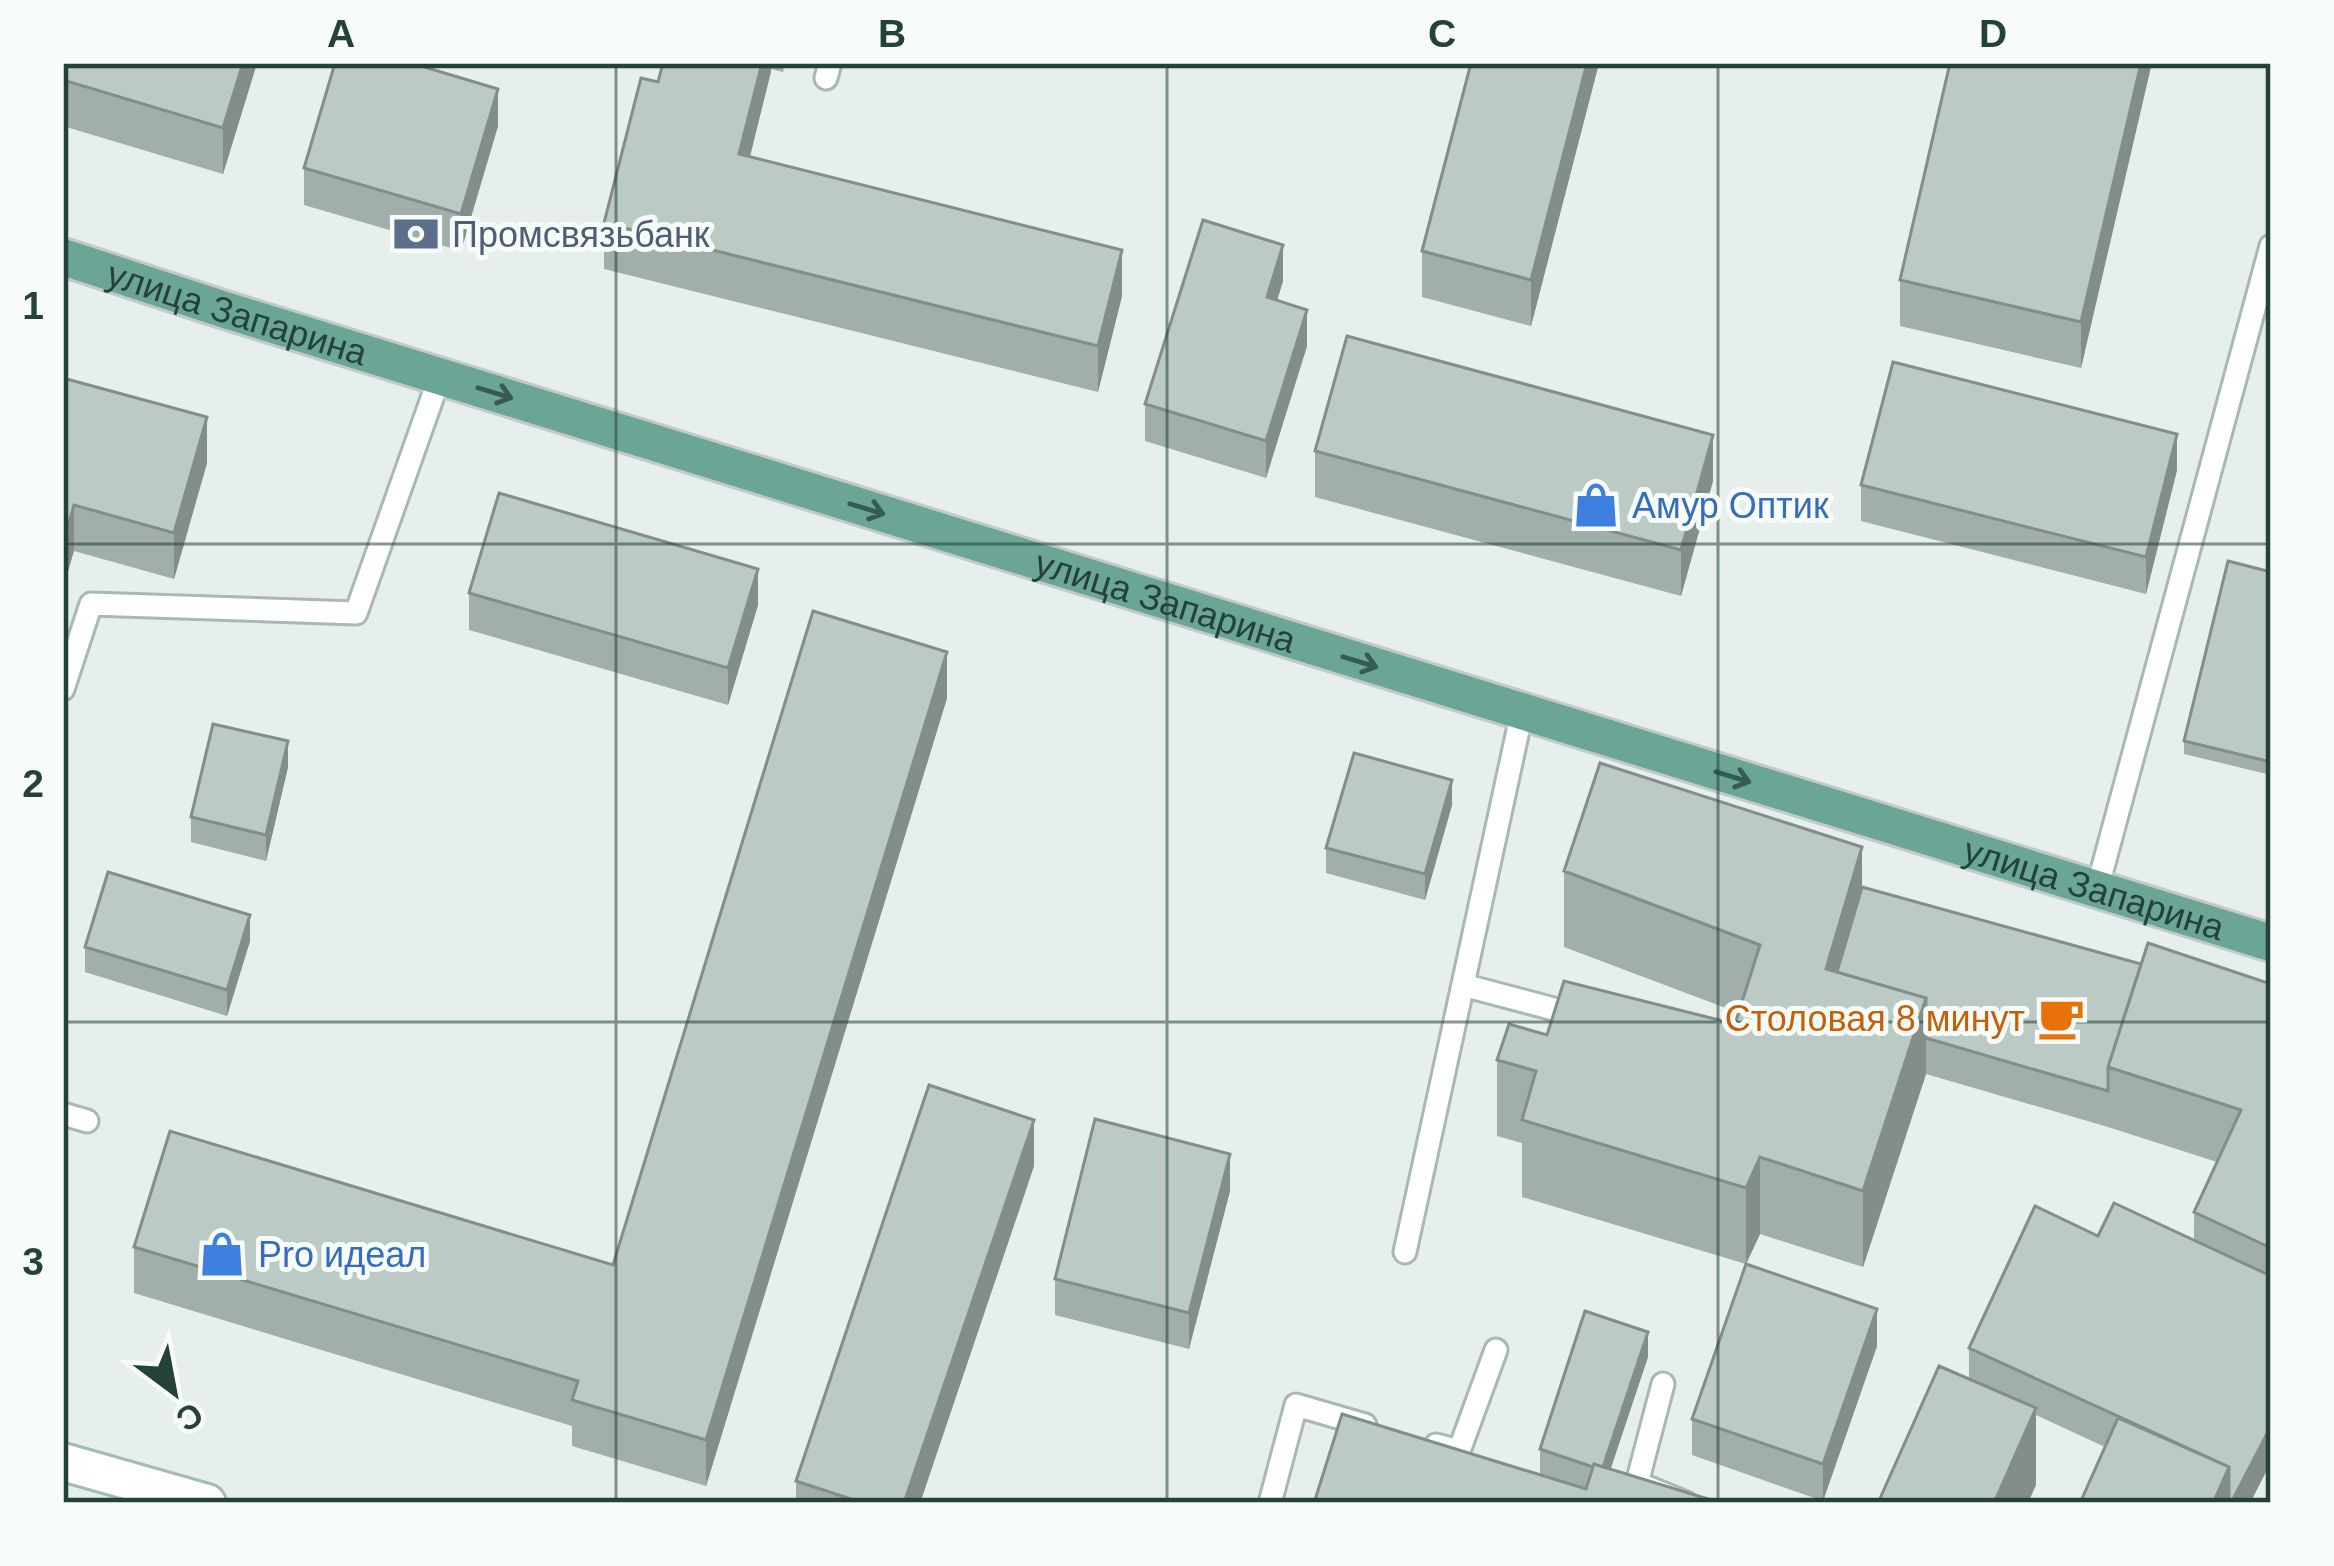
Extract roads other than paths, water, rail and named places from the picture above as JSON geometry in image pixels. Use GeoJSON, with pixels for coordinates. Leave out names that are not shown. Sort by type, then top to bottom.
{"type":"FeatureCollection","features":[{"type":"Feature","properties":{"kind":"main road","name":"улица Запарина"},"geometry":{"type":"LineString","coordinates":[[63,257],[2271,943]]}},
{"type":"Feature","properties":{"kind":"street"},"geometry":{"type":"LineString","coordinates":[[63,1462],[208,1503]]}},
{"type":"Feature","properties":{"kind":"lane"},"geometry":{"type":"LineString","coordinates":[[2096,890],[2271,247]]}},
{"type":"Feature","properties":{"kind":"lane"},"geometry":{"type":"LineString","coordinates":[[63,689],[92,604],[356,613],[440,376]]}},
{"type":"Feature","properties":{"kind":"lane"},"geometry":{"type":"LineString","coordinates":[[1405,1252],[1522,712]]}},
{"type":"Feature","properties":{"kind":"lane"},"geometry":{"type":"LineString","coordinates":[[1463,985],[1594,1020]]}},
{"type":"Feature","properties":{"kind":"lane"},"geometry":{"type":"LineString","coordinates":[[63,1114],[87,1121]]}},
{"type":"Feature","properties":{"kind":"lane"},"geometry":{"type":"LineString","coordinates":[[1418,1440],[1459,1451],[1496,1350]]}},
{"type":"Feature","properties":{"kind":"lane"},"geometry":{"type":"LineString","coordinates":[[1663,1384],[1636,1483],[1686,1503]]}},
{"type":"Feature","properties":{"kind":"lane"},"geometry":{"type":"LineString","coordinates":[[1270,1503],[1296,1405],[1377,1428]]}},
{"type":"Feature","properties":{"kind":"place","name":"Промсвязьбанк"},"geometry":{"type":"Point","coordinates":[416,234]}},
{"type":"Feature","properties":{"kind":"place","name":"Амур Оптик"},"geometry":{"type":"Point","coordinates":[1596,505]}},
{"type":"Feature","properties":{"kind":"place","name":"Столовая 8 минут"},"geometry":{"type":"Point","coordinates":[2061,1018]}},
{"type":"Feature","properties":{"kind":"place","name":"Pro идеал"},"geometry":{"type":"Point","coordinates":[222,1254]}}]}
